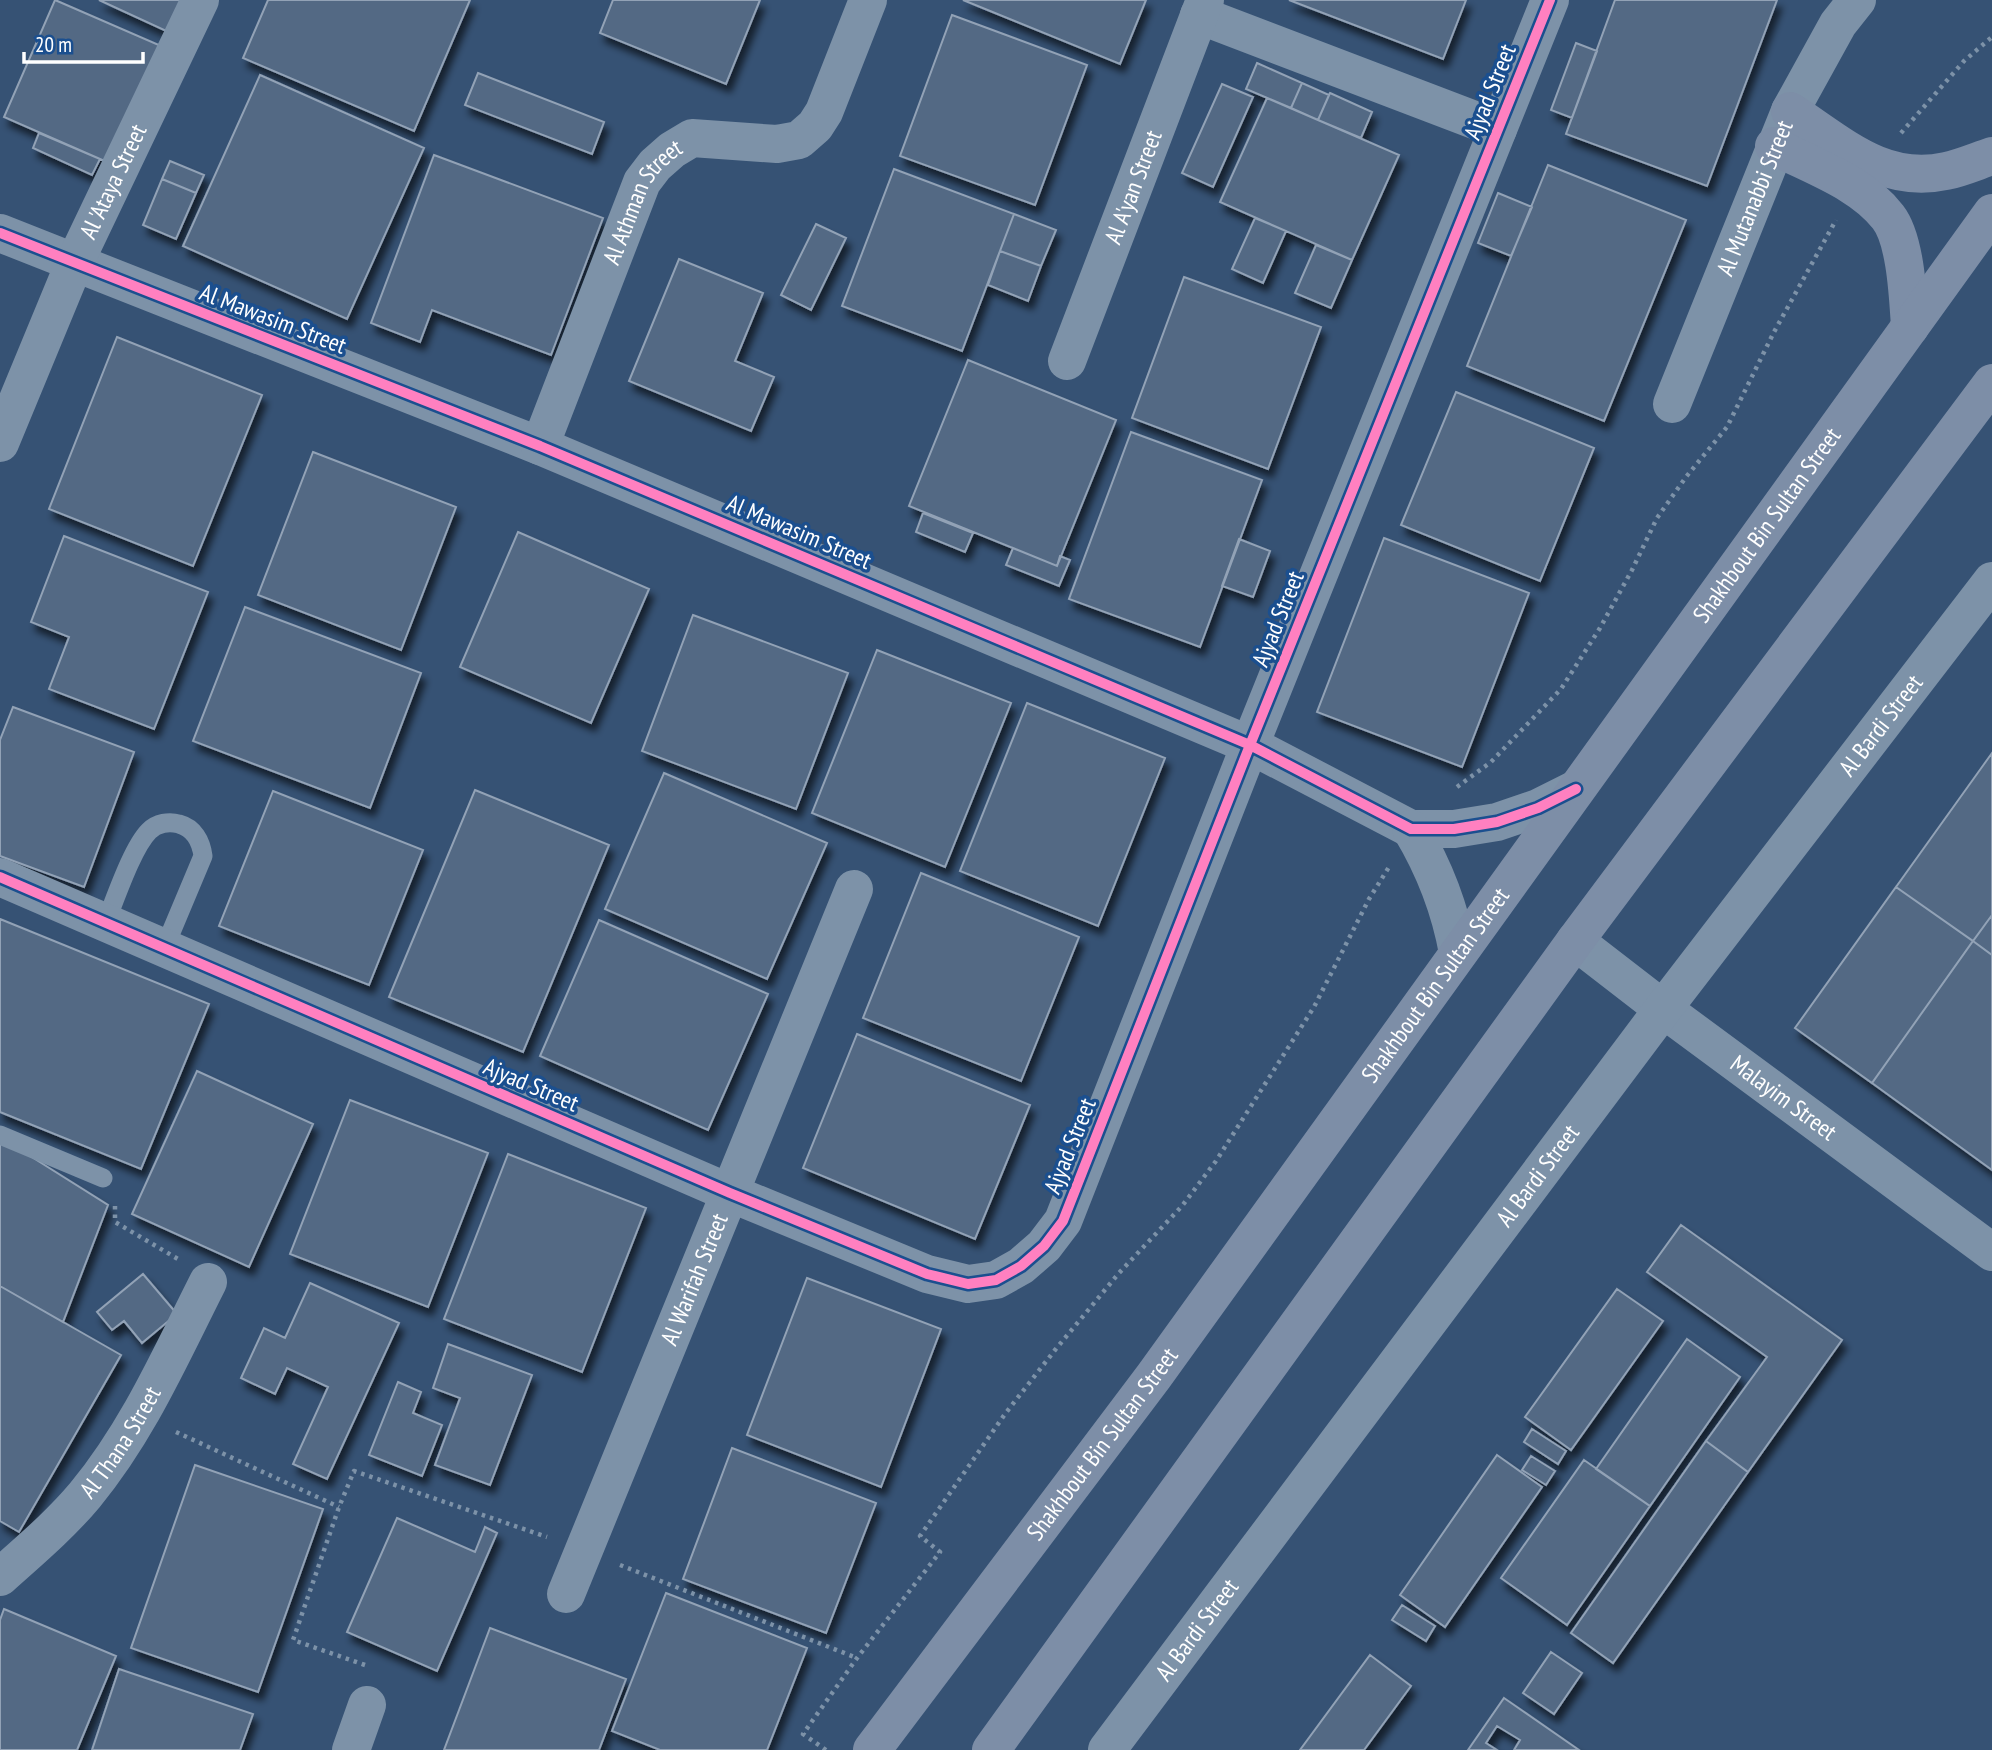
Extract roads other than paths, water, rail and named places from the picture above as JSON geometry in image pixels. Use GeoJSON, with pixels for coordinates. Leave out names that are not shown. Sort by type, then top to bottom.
{"type":"FeatureCollection","features":[{"type":"Feature","properties":{"kind":"main road"},"geometry":{"type":"LineString","coordinates":[[1790,111],[1862,175],[1889,218],[1901,250],[1910,327]]}},
{"type":"Feature","properties":{"kind":"main road"},"geometry":{"type":"LineString","coordinates":[[1774,146],[1862,175],[1947,171],[1992,156]]}},
{"type":"Feature","properties":{"kind":"main road","name":"Shakhbout Bin Sultan Street"},"geometry":{"type":"LineString","coordinates":[[872,1750],[1154,1376],[1992,213]]}},
{"type":"Feature","properties":{"kind":"main road"},"geometry":{"type":"LineString","coordinates":[[991,1750],[1575,941],[1992,383]]}},
{"type":"Feature","properties":{"kind":"street","name":"Al 'Ataya Street"},"geometry":{"type":"LineString","coordinates":[[0,443],[74,264],[200,0]]}},
{"type":"Feature","properties":{"kind":"street","name":"Al Athman Street"},"geometry":{"type":"LineString","coordinates":[[540,446],[642,182],[672,150],[692,138],[777,144],[799,140],[815,126],[824,112],[868,0]]}},
{"type":"Feature","properties":{"kind":"street","name":"Ajyad Street"},"geometry":{"type":"LineString","coordinates":[[0,877],[730,1193],[927,1274],[968,1284],[996,1280],[1021,1266],[1044,1246],[1063,1221],[1250,745],[1550,0]]}},
{"type":"Feature","properties":{"kind":"street","name":"Al Mutanabbi Street"},"geometry":{"type":"LineString","coordinates":[[1672,404],[1790,111],[1838,24],[1857,0]]}},
{"type":"Feature","properties":{"kind":"street","name":"Al A'yan Street"},"geometry":{"type":"LineString","coordinates":[[1067,362],[1202,8],[1498,128]]}},
{"type":"Feature","properties":{"kind":"street","name":"Al Mawasim Street"},"geometry":{"type":"LineString","coordinates":[[0,233],[540,446],[1250,745],[1411,829],[1454,829],[1497,822],[1538,808],[1576,789]]}},
{"type":"Feature","properties":{"kind":"street","name":"Al Bardi Street"},"geometry":{"type":"LineString","coordinates":[[1107,1750],[1663,1009],[1986,602]]}},
{"type":"Feature","properties":{"kind":"street"},"geometry":{"type":"LineString","coordinates":[[1411,829],[1429,858],[1441,888],[1452,920],[1458,953]]}},
{"type":"Feature","properties":{"kind":"street","name":"Al Warifah Street"},"geometry":{"type":"LineString","coordinates":[[566,1594],[854,890]]}},
{"type":"Feature","properties":{"kind":"street","name":"Malayim Street"},"geometry":{"type":"LineString","coordinates":[[1575,941],[1992,1252]]}},
{"type":"Feature","properties":{"kind":"street","name":"Al Thana Street"},"geometry":{"type":"LineString","coordinates":[[0,1577],[59,1524],[108,1465],[140,1415],[208,1282]]}},
{"type":"Feature","properties":{"kind":"street"},"geometry":{"type":"LineString","coordinates":[[351,1750],[367,1705]]}},
{"type":"Feature","properties":{"kind":"lane"},"geometry":{"type":"LineString","coordinates":[[105,924],[139,845],[150,829],[168,821],[187,826],[201,842],[203,856],[164,949]]}},
{"type":"Feature","properties":{"kind":"lane"},"geometry":{"type":"LineString","coordinates":[[0,1135],[103,1178]]}}]}
